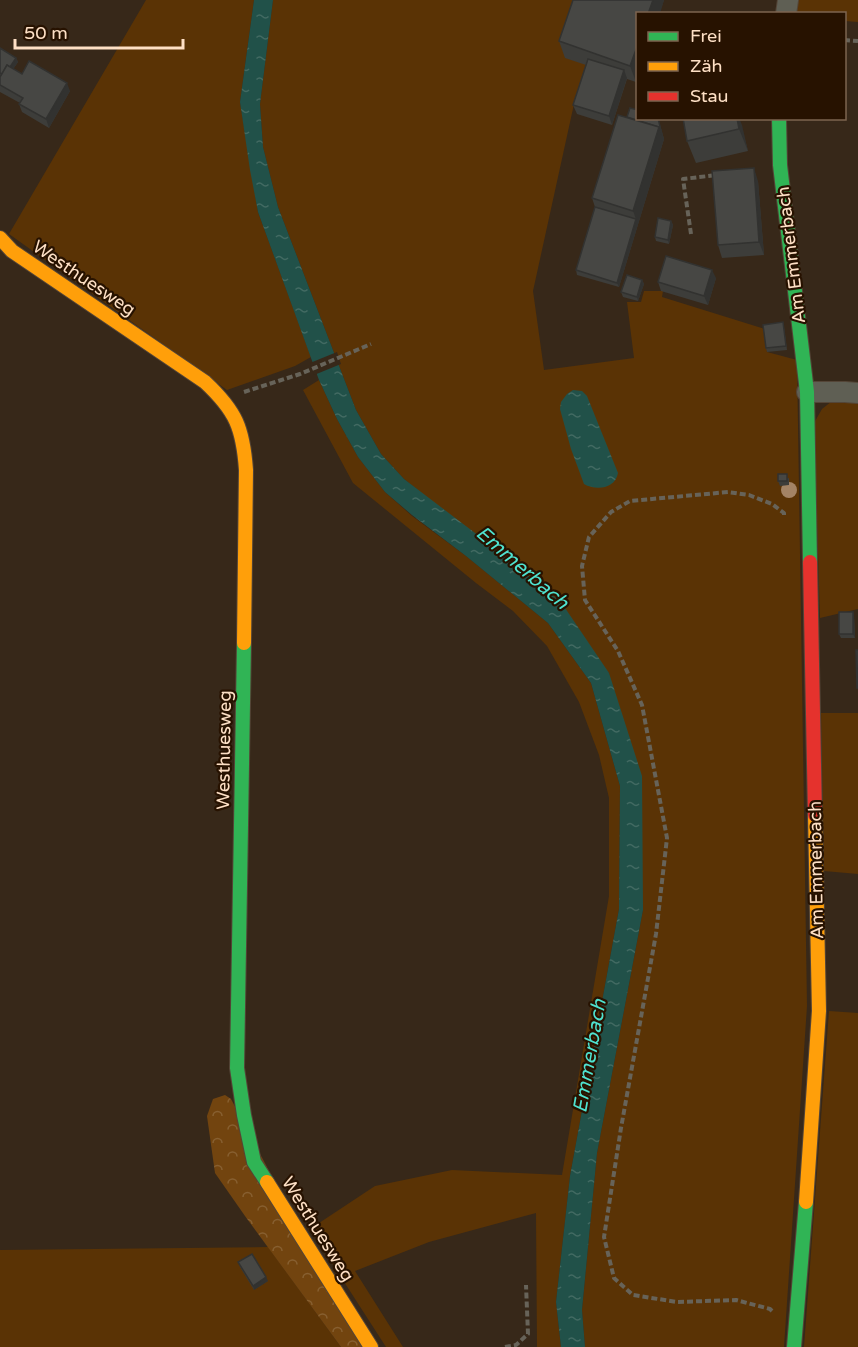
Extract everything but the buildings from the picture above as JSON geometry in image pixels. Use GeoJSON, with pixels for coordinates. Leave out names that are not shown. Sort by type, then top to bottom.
{"type":"FeatureCollection","features":[{"type":"Feature","properties":{"kind":"street","name":"Am Emmerbach"},"geometry":{"type":"LineString","coordinates":[[779,120],[780,165],[807,392],[819,1011],[794,1347]]}},
{"type":"Feature","properties":{"kind":"street","name":"Westhuesweg"},"geometry":{"type":"LineString","coordinates":[[0,238],[12,251],[205,382],[224,399],[238,423],[246,459],[237,1068],[240,1098],[245,1130],[254,1162],[371,1347]]}},
{"type":"Feature","properties":{"kind":"street"},"geometry":{"type":"LineString","coordinates":[[807,392],[858,393]]}},
{"type":"Feature","properties":{"kind":"path"},"geometry":{"type":"LineString","coordinates":[[691,234],[683,179],[727,174]]}},
{"type":"Feature","properties":{"kind":"path"},"geometry":{"type":"LineString","coordinates":[[224,399],[300,374],[371,344]]}},
{"type":"Feature","properties":{"kind":"path"},"geometry":{"type":"LineString","coordinates":[[784,525],[784,513],[772,504],[749,495],[728,492],[630,501],[611,512],[589,537],[582,566],[585,600],[618,651],[642,705],[667,838],[656,934],[623,1116],[604,1238],[611,1268],[614,1278],[633,1295],[677,1302],[736,1300],[770,1309],[795,1331]]}},
{"type":"Feature","properties":{"kind":"path"},"geometry":{"type":"LineString","coordinates":[[505,1347],[516,1345],[528,1334],[526,1285]]}},
{"type":"Feature","properties":{"kind":"path"},"geometry":{"type":"LineString","coordinates":[[770,1309],[774,1303]]}},
{"type":"Feature","properties":{"kind":"shaded area"},"geometry":{"type":"Polygon","coordinates":[[[146,0],[254,0],[240,102],[258,212],[311,357],[295,366],[227,390],[9,234],[146,0]]]}},
{"type":"Feature","properties":{"kind":"shaded area"},"geometry":{"type":"Polygon","coordinates":[[[273,0],[585,0],[586,65],[574,104],[533,291],[544,370],[634,358],[627,302],[641,302],[644,291],[663,291],[662,297],[765,329],[767,352],[797,360],[807,1006],[784,1347],[585,1347],[582,1310],[597,1153],[643,910],[609,673],[429,499],[404,479],[381,454],[356,410],[278,207],[263,147],[260,104],[273,0]]]}},
{"type":"Feature","properties":{"kind":"shaded area"},"geometry":{"type":"Polygon","coordinates":[[[793,0],[858,0],[858,22],[846,21],[846,12],[792,12],[793,0]]]}},
{"type":"Feature","properties":{"kind":"shaded area"},"geometry":{"type":"Polygon","coordinates":[[[319,380],[358,457],[385,492],[548,623],[591,683],[620,786],[619,909],[570,1176],[556,1302],[561,1347],[537,1347],[536,1213],[429,1242],[355,1271],[403,1347],[386,1347],[310,1229],[375,1186],[452,1170],[562,1175],[609,896],[609,798],[599,755],[579,702],[547,646],[513,611],[353,483],[303,390],[319,380]]]}},
{"type":"Feature","properties":{"kind":"shaded area"},"geometry":{"type":"Polygon","coordinates":[[[858,397],[858,609],[820,618],[814,423],[822,409],[836,398],[858,397]]]}},
{"type":"Feature","properties":{"kind":"shaded area"},"geometry":{"type":"Polygon","coordinates":[[[821,713],[858,713],[858,874],[824,871],[821,713]]]}},
{"type":"Feature","properties":{"kind":"shaded area"},"geometry":{"type":"Polygon","coordinates":[[[829,1011],[858,1013],[858,1347],[804,1347],[829,1011]]]}},
{"type":"Feature","properties":{"kind":"shaded area"},"geometry":{"type":"Polygon","coordinates":[[[268,1247],[341,1347],[0,1347],[0,1250],[268,1247]]]}},
{"type":"Feature","properties":{"kind":"green space"},"geometry":{"type":"Polygon","coordinates":[[[225,1095],[231,1099],[362,1347],[341,1347],[215,1173],[207,1116],[213,1099],[225,1095]]]}},
{"type":"Feature","properties":{"kind":"water"},"geometry":{"type":"Polygon","coordinates":[[[254,0],[273,0],[260,104],[263,147],[278,207],[356,410],[381,454],[404,479],[561,602],[609,673],[642,776],[643,910],[597,1153],[582,1310],[585,1347],[561,1347],[556,1302],[570,1176],[619,909],[620,786],[591,683],[548,623],[385,492],[358,457],[337,419],[319,380],[258,212],[240,102],[254,0]]]}},
{"type":"Feature","properties":{"kind":"water"},"geometry":{"type":"Polygon","coordinates":[[[573,390],[582,391],[587,396],[618,473],[613,482],[604,487],[584,484],[571,449],[560,409],[561,402],[573,390]]]}},
{"type":"Feature","properties":{"kind":"pier"},"geometry":{"type":"Polygon","coordinates":[[[337,352],[341,364],[314,375],[310,363],[337,352]]]}},
{"type":"Feature","properties":{"kind":"traffic: fast"},"geometry":{"type":"LineString","coordinates":[[779,120],[780,165],[807,392],[810,562]]}},
{"type":"Feature","properties":{"kind":"traffic: fast"},"geometry":{"type":"LineString","coordinates":[[244,643],[237,1068],[254,1162],[267,1182]]}},
{"type":"Feature","properties":{"kind":"traffic: fast"},"geometry":{"type":"LineString","coordinates":[[794,1347],[806,1202]]}},
{"type":"Feature","properties":{"kind":"traffic: slow"},"geometry":{"type":"LineString","coordinates":[[0,238],[12,251],[205,382],[231,412],[240,431],[246,470],[244,643]]}},
{"type":"Feature","properties":{"kind":"traffic: slow"},"geometry":{"type":"LineString","coordinates":[[806,1202],[819,1011],[815,815]]}},
{"type":"Feature","properties":{"kind":"traffic: slow"},"geometry":{"type":"LineString","coordinates":[[267,1182],[371,1347]]}},
{"type":"Feature","properties":{"kind":"traffic: jam"},"geometry":{"type":"LineString","coordinates":[[810,562],[815,815]]}},
{"type":"Feature","properties":{"kind":"water label","name":"Emmerbach"},"geometry":{"type":"Point","coordinates":[522,568]}},
{"type":"Feature","properties":{"kind":"water label","name":"Emmerbach"},"geometry":{"type":"Point","coordinates":[590,1056]}}]}
